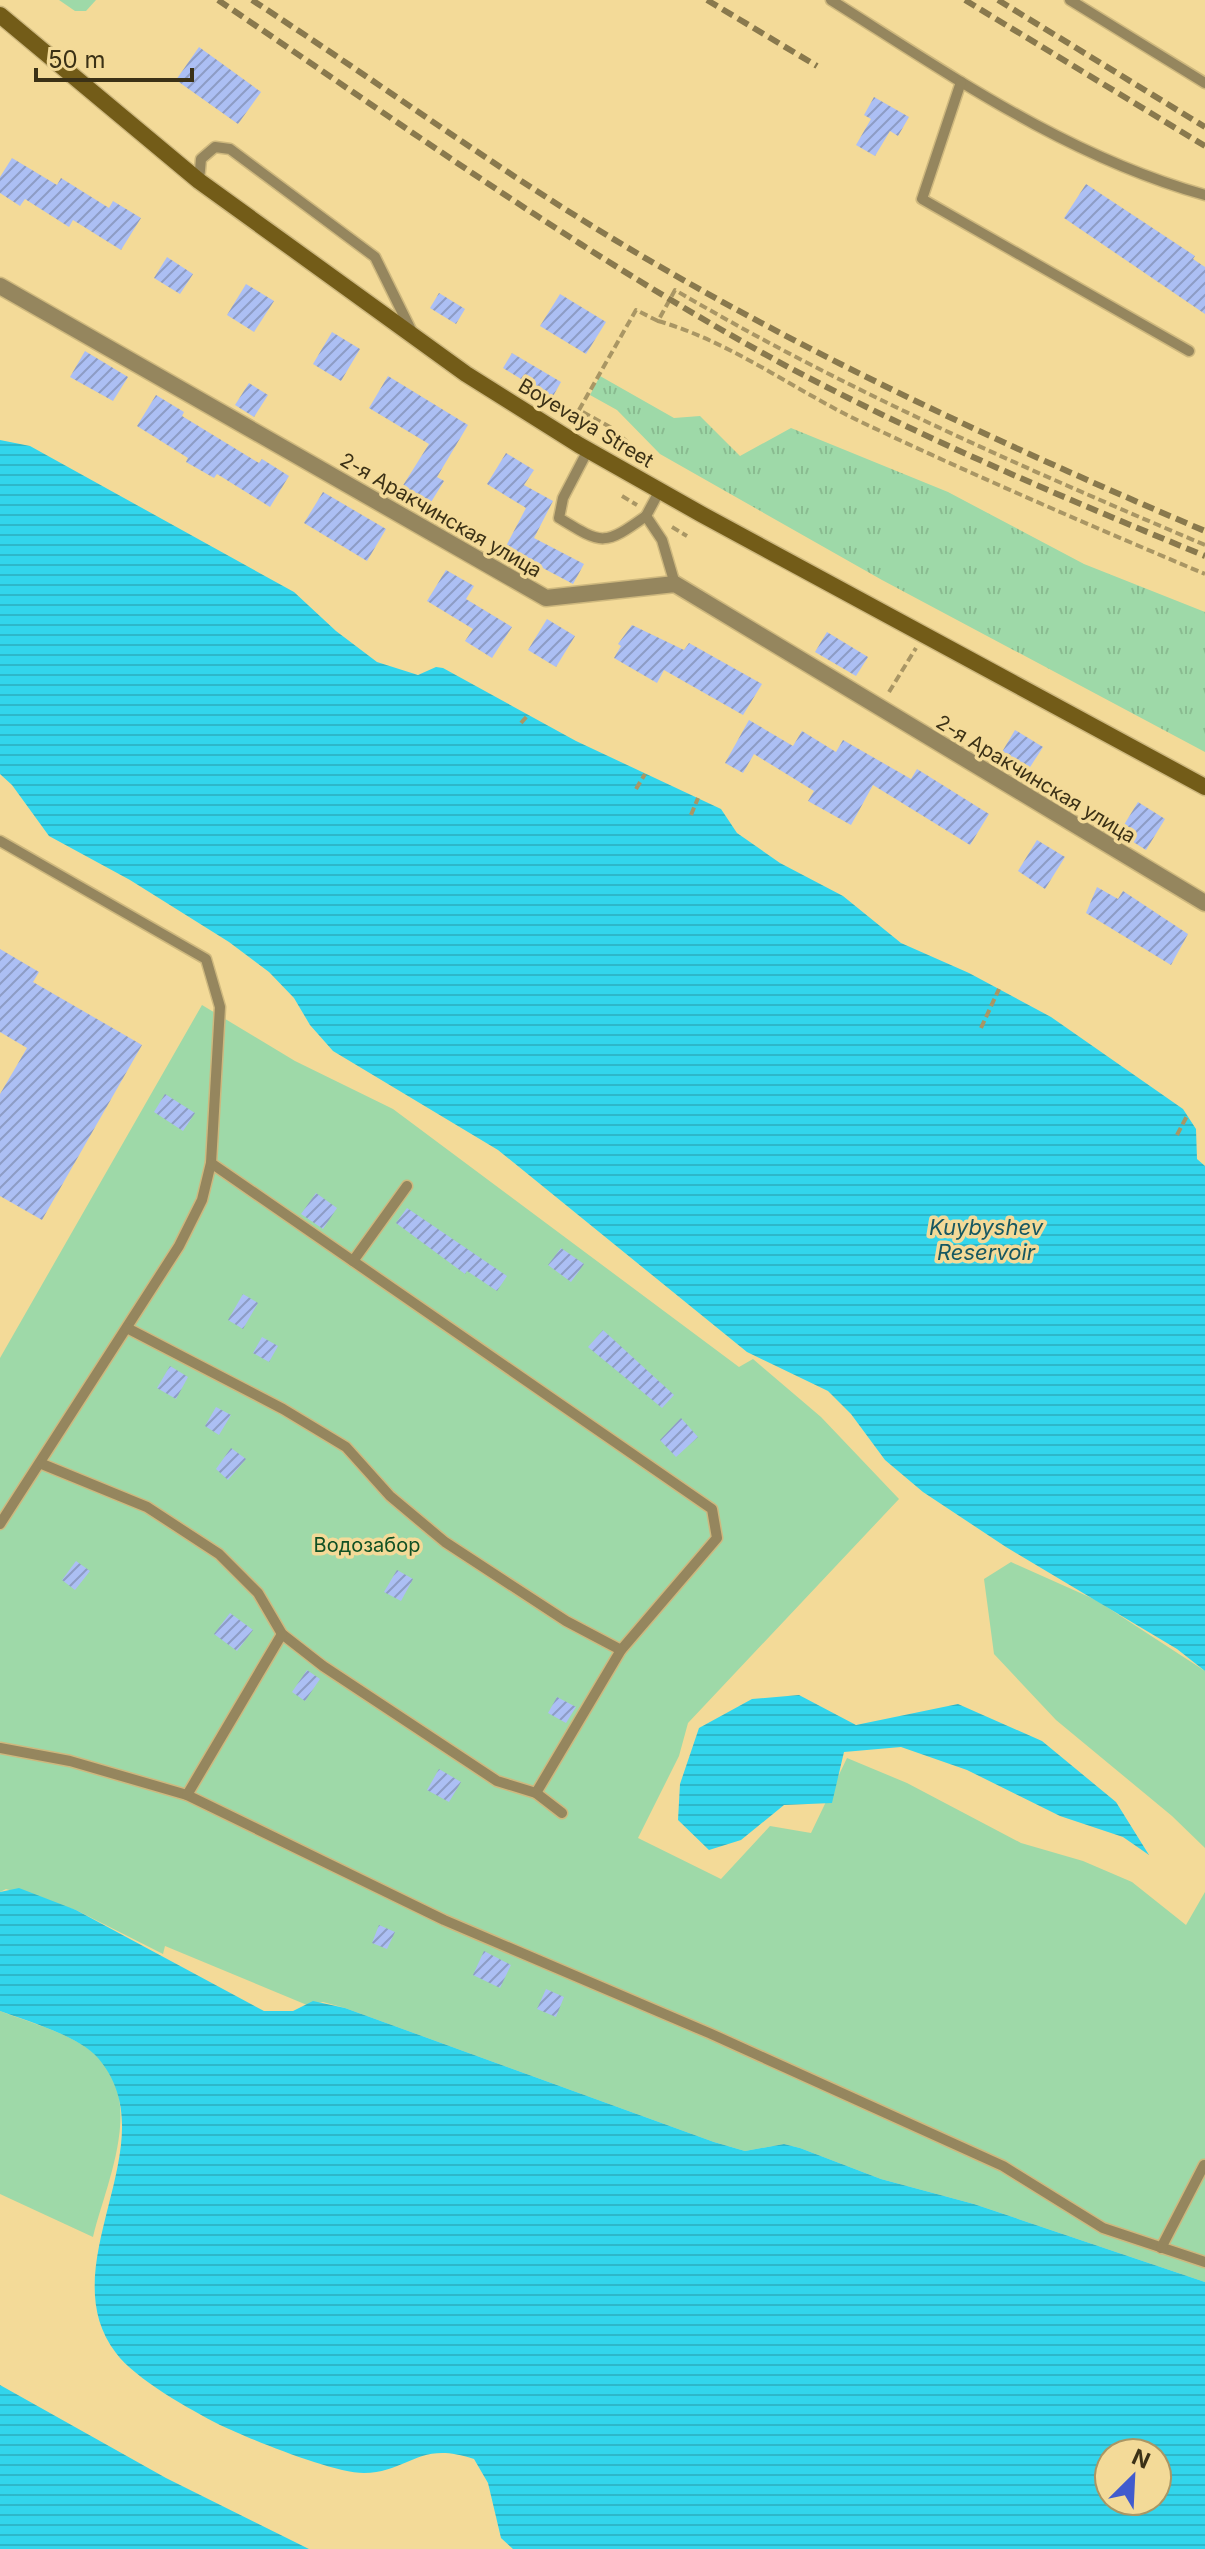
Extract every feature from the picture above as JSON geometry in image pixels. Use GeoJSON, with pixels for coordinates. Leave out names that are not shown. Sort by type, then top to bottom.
{"type":"FeatureCollection","features":[{"type":"Feature","properties":{"kind":"main road","name":"Boyevaya Street"},"geometry":{"type":"LineString","coordinates":[[0,15],[199,181],[416,341],[588,450],[923,636],[1205,787]]}},
{"type":"Feature","properties":{"kind":"street","name":"2-я Аракчинская улица"},"geometry":{"type":"LineString","coordinates":[[0,286],[546,598],[675,584],[1205,903]]}},
{"type":"Feature","properties":{"kind":"lane"},"geometry":{"type":"LineString","coordinates":[[831,0],[961,82],[1085,152],[1205,195]]}},
{"type":"Feature","properties":{"kind":"lane"},"geometry":{"type":"LineString","coordinates":[[1070,0],[1205,83]]}},
{"type":"Feature","properties":{"kind":"lane"},"geometry":{"type":"LineString","coordinates":[[961,82],[922,199],[1189,351]]}},
{"type":"Feature","properties":{"kind":"lane"},"geometry":{"type":"LineString","coordinates":[[199,181],[201,159],[215,147],[230,149],[375,257],[416,341]]}},
{"type":"Feature","properties":{"kind":"lane"},"geometry":{"type":"LineString","coordinates":[[588,450],[563,498],[559,518],[591,538],[614,539],[646,516],[660,490]]}},
{"type":"Feature","properties":{"kind":"lane"},"geometry":{"type":"LineString","coordinates":[[646,516],[662,540],[675,584]]}},
{"type":"Feature","properties":{"kind":"lane"},"geometry":{"type":"LineString","coordinates":[[0,841],[206,959],[220,1007],[211,1163],[202,1200],[127,1328],[42,1464],[0,1524]]}},
{"type":"Feature","properties":{"kind":"lane"},"geometry":{"type":"LineString","coordinates":[[211,1163],[712,1509],[717,1538],[621,1650],[536,1793]]}},
{"type":"Feature","properties":{"kind":"lane"},"geometry":{"type":"LineString","coordinates":[[353,1261],[407,1186]]}},
{"type":"Feature","properties":{"kind":"lane"},"geometry":{"type":"LineString","coordinates":[[127,1328],[283,1409],[346,1447],[390,1496],[445,1542],[566,1621],[621,1650]]}},
{"type":"Feature","properties":{"kind":"lane"},"geometry":{"type":"LineString","coordinates":[[42,1464],[147,1507],[219,1554],[258,1593],[282,1634],[336,1675],[497,1781],[536,1793],[562,1813]]}},
{"type":"Feature","properties":{"kind":"lane"},"geometry":{"type":"LineString","coordinates":[[187,1795],[282,1634]]}},
{"type":"Feature","properties":{"kind":"lane"},"geometry":{"type":"LineString","coordinates":[[0,1748],[70,1761],[187,1795],[444,1920],[709,2033],[1003,2166],[1103,2228],[1205,2262]]}},
{"type":"Feature","properties":{"kind":"lane"},"geometry":{"type":"LineString","coordinates":[[1161,2248],[1204,2165]]}},
{"type":"Feature","properties":{"kind":"path"},"geometry":{"type":"LineString","coordinates":[[658,321],[675,290],[796,358],[953,436],[1205,545]]}},
{"type":"Feature","properties":{"kind":"path"},"geometry":{"type":"LineString","coordinates":[[647,459],[610,427],[579,410],[636,310],[658,321],[692,330],[784,382],[957,466],[1205,574]]}},
{"type":"Feature","properties":{"kind":"path"},"geometry":{"type":"LineString","coordinates":[[879,707],[923,636]]}},
{"type":"Feature","properties":{"kind":"path"},"geometry":{"type":"LineString","coordinates":[[521,723],[528,715]]}},
{"type":"Feature","properties":{"kind":"path"},"geometry":{"type":"LineString","coordinates":[[636,789],[645,774]]}},
{"type":"Feature","properties":{"kind":"path"},"geometry":{"type":"LineString","coordinates":[[691,815],[698,798]]}},
{"type":"Feature","properties":{"kind":"path"},"geometry":{"type":"LineString","coordinates":[[981,1028],[999,989]]}},
{"type":"Feature","properties":{"kind":"path"},"geometry":{"type":"LineString","coordinates":[[1177,1135],[1188,1114]]}},
{"type":"Feature","properties":{"kind":"green space"},"geometry":{"type":"Polygon","coordinates":[[[59,0],[96,0],[86,11],[75,11],[59,0]]]}},
{"type":"Feature","properties":{"kind":"green space"},"geometry":{"type":"Polygon","coordinates":[[[600,376],[674,418],[700,416],[740,456],[791,428],[948,492],[1084,564],[1205,612],[1205,752],[882,580],[660,454],[617,410],[590,395],[600,376]]]}},
{"type":"Feature","properties":{"kind":"green space","name":"Водозабор"},"geometry":{"type":"Polygon","coordinates":[[[202,1005],[295,1061],[393,1109],[739,1367],[753,1359],[821,1417],[899,1499],[688,1723],[679,1756],[638,1838],[721,1879],[770,1826],[811,1833],[847,1758],[907,1783],[1021,1843],[1083,1861],[1132,1882],[1186,1925],[1205,1892],[1205,2282],[974,2204],[881,2179],[800,2148],[784,2144],[745,2151],[714,2142],[345,2008],[323,2002],[307,2005],[165,1946],[163,1954],[76,1910],[6,1889],[0,1892],[0,1358],[202,1005]]]}},
{"type":"Feature","properties":{"kind":"green space"},"geometry":{"type":"Polygon","coordinates":[[[1011,1562],[1096,1600],[1205,1671],[1205,1848],[1172,1816],[1056,1720],[994,1654],[984,1579],[1011,1562]]]}},
{"type":"Feature","properties":{"kind":"green space"},"geometry":{"type":"Polygon","coordinates":[[[0,2011],[50,2029],[86,2047],[111,2074],[118,2095],[118,2143],[93,2237],[0,2194],[0,2011]]]}},
{"type":"Feature","properties":{"kind":"water","name":"Kuybyshev Reservoir"},"geometry":{"type":"Polygon","coordinates":[[[0,440],[30,446],[294,592],[336,631],[377,662],[418,675],[436,667],[443,668],[576,741],[721,809],[737,833],[780,863],[843,896],[901,943],[969,973],[1051,1017],[1183,1109],[1196,1129],[1197,1159],[1205,1166],[1205,1671],[1177,1649],[1006,1547],[923,1492],[885,1460],[851,1414],[828,1391],[747,1352],[498,1150],[333,1051],[310,1025],[294,998],[269,972],[229,942],[130,880],[49,836],[12,785],[0,774],[0,440]]]}},
{"type":"Feature","properties":{"kind":"water"},"geometry":{"type":"Polygon","coordinates":[[[799,1695],[856,1725],[958,1704],[1042,1741],[1116,1802],[1149,1855],[1123,1837],[1060,1816],[967,1770],[901,1747],[844,1752],[832,1803],[784,1805],[741,1840],[709,1850],[678,1820],[680,1784],[699,1728],[752,1699],[799,1695]]]}},
{"type":"Feature","properties":{"kind":"water"},"geometry":{"type":"Polygon","coordinates":[[[19,1888],[76,1910],[264,2011],[293,2011],[313,2001],[345,2008],[714,2142],[745,2151],[784,2144],[800,2148],[881,2179],[974,2204],[1205,2282],[1205,2549],[513,2549],[501,2538],[488,2483],[474,2459],[440,2453],[380,2471],[350,2472],[291,2454],[233,2431],[164,2393],[136,2373],[116,2353],[99,2319],[95,2282],[100,2243],[118,2165],[122,2128],[117,2091],[98,2058],[89,2050],[52,2030],[0,2011],[0,1892],[19,1888]]]}},
{"type":"Feature","properties":{"kind":"water"},"geometry":{"type":"Polygon","coordinates":[[[0,2385],[166,2478],[309,2549],[0,2549],[0,2385]]]}},
{"type":"Feature","properties":{"kind":"building"},"geometry":{"type":"Polygon","coordinates":[[[199,47],[261,92],[238,124],[176,80],[199,47]]]}},
{"type":"Feature","properties":{"kind":"building"},"geometry":{"type":"Polygon","coordinates":[[[874,97],[909,117],[898,136],[890,131],[875,156],[856,145],[871,119],[864,115],[874,97]]]}},
{"type":"Feature","properties":{"kind":"building"},"geometry":{"type":"Polygon","coordinates":[[[12,158],[57,185],[61,178],[109,208],[113,201],[141,218],[121,250],[73,220],[69,227],[25,199],[20,206],[0,193],[0,177],[12,158]]]}},
{"type":"Feature","properties":{"kind":"building"},"geometry":{"type":"Polygon","coordinates":[[[1086,184],[1195,256],[1193,259],[1205,267],[1205,314],[1064,218],[1086,184]]]}},
{"type":"Feature","properties":{"kind":"building"},"geometry":{"type":"Polygon","coordinates":[[[167,257],[193,274],[180,294],[154,278],[167,257]]]}},
{"type":"Feature","properties":{"kind":"building"},"geometry":{"type":"Polygon","coordinates":[[[246,284],[274,301],[254,332],[227,315],[246,284]]]}},
{"type":"Feature","properties":{"kind":"building"},"geometry":{"type":"Polygon","coordinates":[[[439,293],[465,309],[456,324],[430,308],[439,293]]]}},
{"type":"Feature","properties":{"kind":"building"},"geometry":{"type":"Polygon","coordinates":[[[560,294],[606,322],[586,354],[540,326],[560,294]]]}},
{"type":"Feature","properties":{"kind":"building"},"geometry":{"type":"Polygon","coordinates":[[[332,332],[360,349],[341,381],[313,364],[332,332]]]}},
{"type":"Feature","properties":{"kind":"building"},"geometry":{"type":"Polygon","coordinates":[[[85,351],[128,377],[113,401],[70,377],[85,351]]]}},
{"type":"Feature","properties":{"kind":"building"},"geometry":{"type":"Polygon","coordinates":[[[512,353],[561,382],[552,398],[503,368],[512,353]]]}},
{"type":"Feature","properties":{"kind":"building"},"geometry":{"type":"Polygon","coordinates":[[[388,376],[468,425],[437,477],[444,481],[425,512],[397,495],[429,444],[369,408],[388,376]]]}},
{"type":"Feature","properties":{"kind":"building"},"geometry":{"type":"Polygon","coordinates":[[[249,383],[268,395],[254,417],[235,405],[249,383]]]}},
{"type":"Feature","properties":{"kind":"building"},"geometry":{"type":"Polygon","coordinates":[[[156,395],[184,412],[182,416],[259,463],[262,459],[289,476],[270,507],[217,474],[214,478],[186,462],[188,458],[137,426],[156,395]]]}},
{"type":"Feature","properties":{"kind":"building"},"geometry":{"type":"Polygon","coordinates":[[[506,453],[534,470],[524,485],[553,501],[534,538],[584,564],[573,584],[505,548],[526,508],[487,484],[506,453]]]}},
{"type":"Feature","properties":{"kind":"building"},"geometry":{"type":"Polygon","coordinates":[[[323,492],[386,529],[367,561],[304,523],[323,492]]]}},
{"type":"Feature","properties":{"kind":"building"},"geometry":{"type":"Polygon","coordinates":[[[446,570],[474,586],[466,599],[512,627],[492,658],[465,641],[473,629],[427,601],[446,570]]]}},
{"type":"Feature","properties":{"kind":"building"},"geometry":{"type":"Polygon","coordinates":[[[547,619],[575,636],[556,667],[528,650],[547,619]]]}},
{"type":"Feature","properties":{"kind":"building"},"geometry":{"type":"Polygon","coordinates":[[[632,625],[684,650],[689,643],[762,684],[743,715],[664,670],[657,683],[614,658],[621,646],[618,644],[632,625]]]}},
{"type":"Feature","properties":{"kind":"building"},"geometry":{"type":"Polygon","coordinates":[[[827,632],[868,657],[856,676],[815,652],[827,632]]]}},
{"type":"Feature","properties":{"kind":"building"},"geometry":{"type":"Polygon","coordinates":[[[749,720],[793,746],[802,731],[836,752],[843,740],[911,779],[917,769],[989,814],[970,845],[873,785],[851,825],[808,801],[814,791],[754,754],[743,773],[725,763],[749,720]]]}},
{"type":"Feature","properties":{"kind":"building"},"geometry":{"type":"Polygon","coordinates":[[[1015,730],[1043,747],[1023,778],[996,762],[1015,730]]]}},
{"type":"Feature","properties":{"kind":"building"},"geometry":{"type":"Polygon","coordinates":[[[1138,802],[1165,819],[1146,850],[1119,833],[1138,802]]]}},
{"type":"Feature","properties":{"kind":"building"},"geometry":{"type":"Polygon","coordinates":[[[1037,840],[1065,857],[1045,889],[1018,871],[1037,840]]]}},
{"type":"Feature","properties":{"kind":"building"},"geometry":{"type":"Polygon","coordinates":[[[1097,887],[1118,899],[1123,891],[1188,934],[1171,965],[1086,913],[1097,887]]]}},
{"type":"Feature","properties":{"kind":"building"},"geometry":{"type":"Polygon","coordinates":[[[0,949],[39,972],[33,982],[142,1045],[42,1220],[0,1196],[0,1094],[27,1048],[0,1032],[0,949]]]}},
{"type":"Feature","properties":{"kind":"building"},"geometry":{"type":"Polygon","coordinates":[[[165,1094],[195,1113],[183,1131],[154,1112],[165,1094]]]}},
{"type":"Feature","properties":{"kind":"building"},"geometry":{"type":"Polygon","coordinates":[[[316,1193],[337,1208],[323,1229],[301,1214],[316,1193]]]}},
{"type":"Feature","properties":{"kind":"building"},"geometry":{"type":"Polygon","coordinates":[[[407,1208],[507,1276],[497,1291],[467,1271],[465,1274],[396,1223],[407,1208]]]}},
{"type":"Feature","properties":{"kind":"building"},"geometry":{"type":"Polygon","coordinates":[[[561,1248],[584,1264],[571,1282],[548,1265],[561,1248]]]}},
{"type":"Feature","properties":{"kind":"building"},"geometry":{"type":"Polygon","coordinates":[[[243,1294],[258,1303],[243,1329],[228,1320],[243,1294]]]}},
{"type":"Feature","properties":{"kind":"building"},"geometry":{"type":"Polygon","coordinates":[[[603,1330],[674,1395],[662,1408],[588,1347],[603,1330]]]}},
{"type":"Feature","properties":{"kind":"building"},"geometry":{"type":"Polygon","coordinates":[[[262,1337],[278,1346],[269,1362],[253,1353],[262,1337]]]}},
{"type":"Feature","properties":{"kind":"building"},"geometry":{"type":"Polygon","coordinates":[[[170,1366],[188,1377],[176,1399],[157,1388],[170,1366]]]}},
{"type":"Feature","properties":{"kind":"building"},"geometry":{"type":"Polygon","coordinates":[[[216,1407],[231,1415],[219,1435],[205,1426],[216,1407]]]}},
{"type":"Feature","properties":{"kind":"building"},"geometry":{"type":"Polygon","coordinates":[[[681,1418],[698,1437],[676,1457],[660,1440],[681,1418]]]}},
{"type":"Feature","properties":{"kind":"building"},"geometry":{"type":"Polygon","coordinates":[[[231,1448],[246,1459],[228,1480],[216,1469],[231,1448]]]}},
{"type":"Feature","properties":{"kind":"building"},"geometry":{"type":"Polygon","coordinates":[[[76,1561],[90,1571],[75,1590],[62,1580],[76,1561]]]}},
{"type":"Feature","properties":{"kind":"building"},"geometry":{"type":"Polygon","coordinates":[[[397,1570],[413,1579],[401,1601],[384,1592],[397,1570]]]}},
{"type":"Feature","properties":{"kind":"building"},"geometry":{"type":"Polygon","coordinates":[[[230,1613],[253,1630],[237,1651],[214,1634],[230,1613]]]}},
{"type":"Feature","properties":{"kind":"building"},"geometry":{"type":"Polygon","coordinates":[[[307,1670],[320,1679],[305,1701],[292,1692],[307,1670]]]}},
{"type":"Feature","properties":{"kind":"building"},"geometry":{"type":"Polygon","coordinates":[[[557,1697],[576,1707],[566,1723],[548,1713],[557,1697]]]}},
{"type":"Feature","properties":{"kind":"building"},"geometry":{"type":"Polygon","coordinates":[[[439,1769],[461,1782],[449,1802],[427,1790],[439,1769]]]}},
{"type":"Feature","properties":{"kind":"building"},"geometry":{"type":"Polygon","coordinates":[[[379,1925],[395,1932],[387,1949],[372,1943],[379,1925]]]}},
{"type":"Feature","properties":{"kind":"building"},"geometry":{"type":"Polygon","coordinates":[[[484,1951],[511,1965],[500,1988],[473,1975],[484,1951]]]}},
{"type":"Feature","properties":{"kind":"building"},"geometry":{"type":"Polygon","coordinates":[[[546,1989],[564,1997],[556,2017],[537,2009],[546,1989]]]}},
{"type":"Feature","properties":{"kind":"railway"},"geometry":{"type":"LineString","coordinates":[[218,0],[500,192],[717,327],[842,395],[945,444],[1205,556]]}},
{"type":"Feature","properties":{"kind":"railway"},"geometry":{"type":"LineString","coordinates":[[252,0],[519,180],[682,279],[902,394],[1053,465],[1205,531]]}},
{"type":"Feature","properties":{"kind":"railway"},"geometry":{"type":"LineString","coordinates":[[707,0],[817,66]]}},
{"type":"Feature","properties":{"kind":"railway"},"geometry":{"type":"LineString","coordinates":[[965,0],[1205,146]]}},
{"type":"Feature","properties":{"kind":"railway"},"geometry":{"type":"LineString","coordinates":[[998,0],[1205,127]]}}]}
